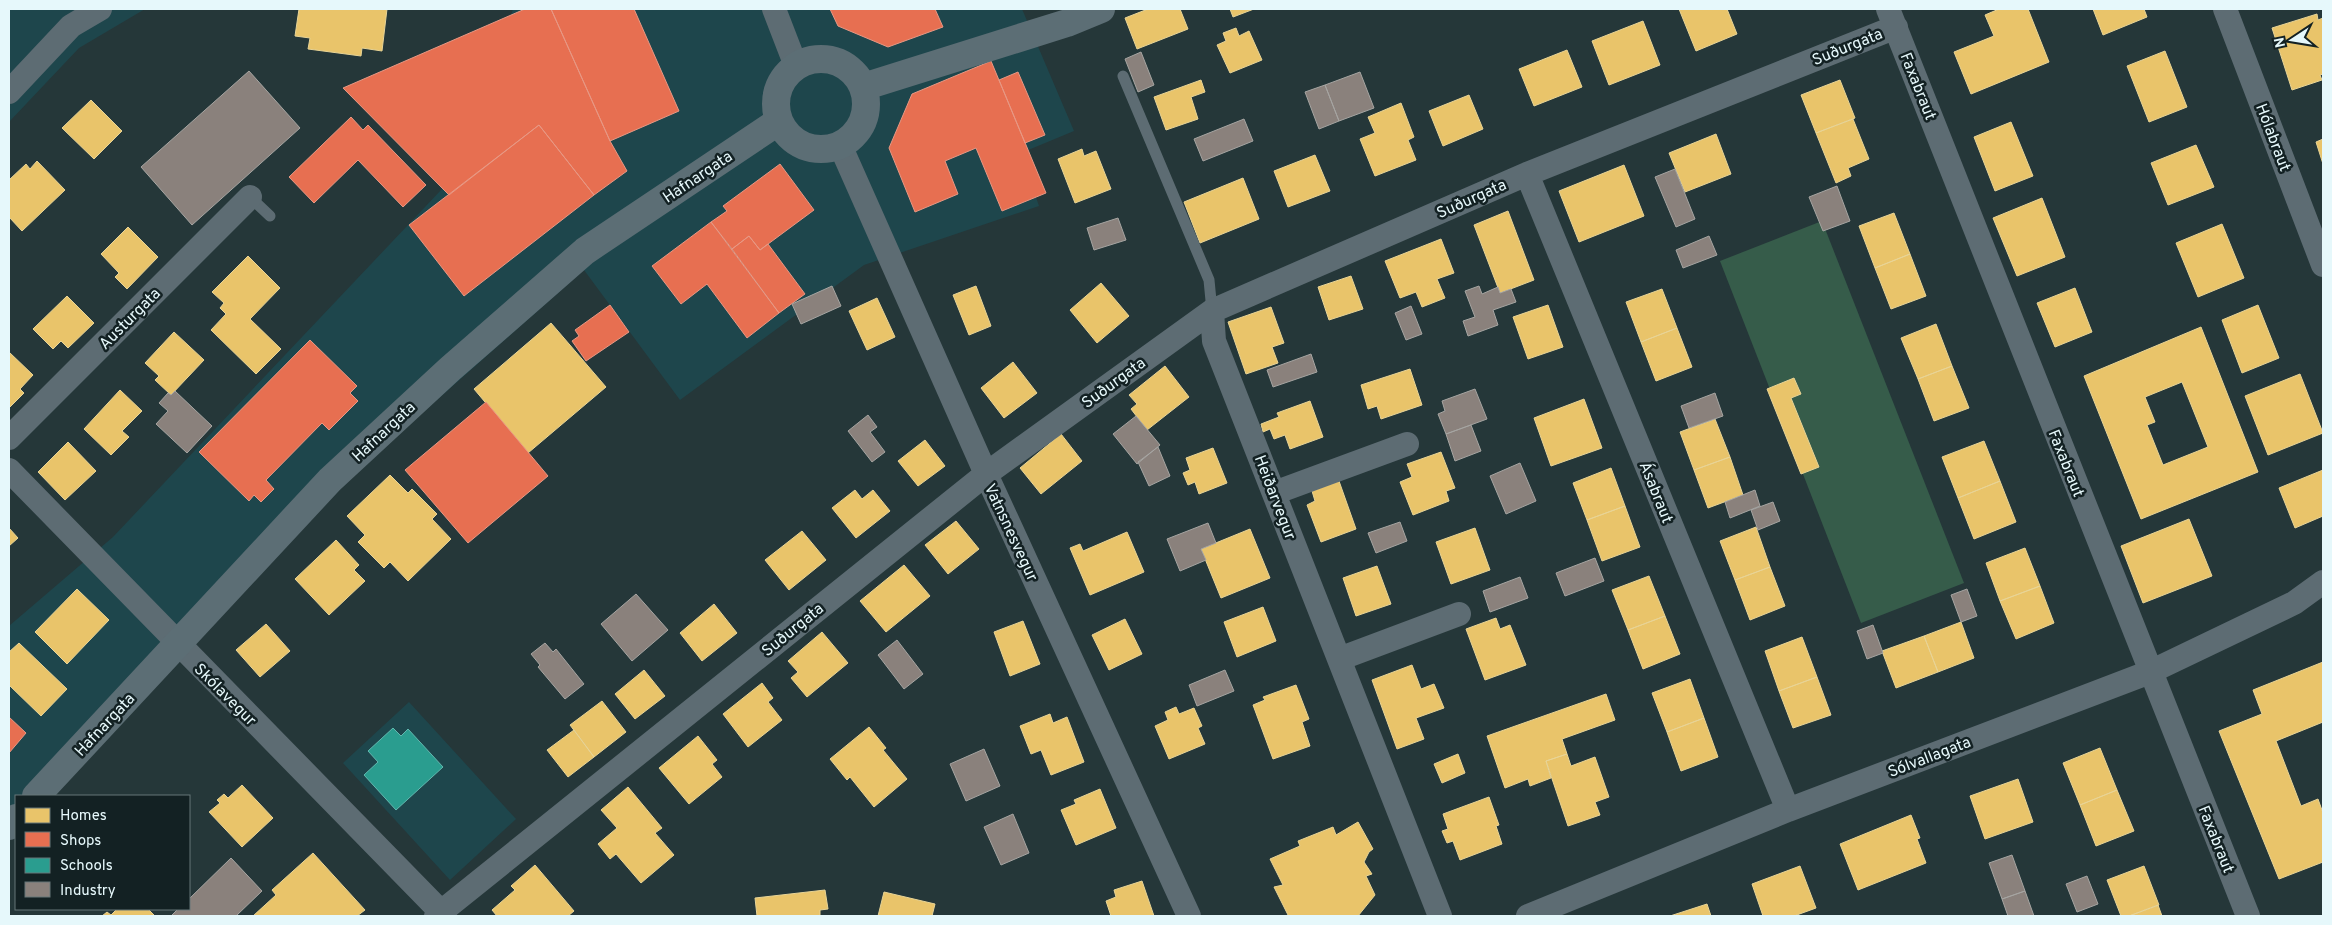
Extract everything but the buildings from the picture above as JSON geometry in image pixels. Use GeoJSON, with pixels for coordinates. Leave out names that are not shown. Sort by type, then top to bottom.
{"type":"FeatureCollection","features":[{"type":"Feature","properties":{"kind":"street"},"geometry":{"type":"LineString","coordinates":[[9,92],[71,26],[100,9]]}},
{"type":"Feature","properties":{"kind":"street"},"geometry":{"type":"LineString","coordinates":[[774,9],[796,66]]}},
{"type":"Feature","properties":{"kind":"street"},"geometry":{"type":"LineString","coordinates":[[863,87],[1064,16],[1101,9]]}},
{"type":"Feature","properties":{"kind":"street","name":"Hólabraut"},"geometry":{"type":"LineString","coordinates":[[2225,9],[2323,265]]}},
{"type":"Feature","properties":{"kind":"street","name":"Suðurgata"},"geometry":{"type":"LineString","coordinates":[[440,915],[986,474],[1212,311],[1892,18]]}},
{"type":"Feature","properties":{"kind":"street","name":"Faxabraut"},"geometry":{"type":"LineString","coordinates":[[1892,18],[2248,916]]}},
{"type":"Feature","properties":{"kind":"street"},"geometry":{"type":"LineString","coordinates":[[817,59],[829,59],[850,69],[863,87],[866,104],[863,120],[858,130],[840,145],[826,149],[812,148],[798,143],[786,134],[779,121],[776,111],[777,91],[788,73],[796,66],[817,59]]}},
{"type":"Feature","properties":{"kind":"street","name":"Hafnargata"},"geometry":{"type":"LineString","coordinates":[[37,795],[330,480],[450,369],[585,251],[779,121]]}},
{"type":"Feature","properties":{"kind":"street","name":"Vatnsnesvegur"},"geometry":{"type":"LineString","coordinates":[[840,145],[986,474],[1189,916]]}},
{"type":"Feature","properties":{"kind":"street","name":"Ásabraut"},"geometry":{"type":"LineString","coordinates":[[1527,174],[1788,810]]}},
{"type":"Feature","properties":{"kind":"street","name":"Austurgata"},"geometry":{"type":"LineString","coordinates":[[9,438],[250,197]]}},
{"type":"Feature","properties":{"kind":"street","name":"Heiðarvegur"},"geometry":{"type":"LineString","coordinates":[[1212,311],[1214,341],[1440,916]]}},
{"type":"Feature","properties":{"kind":"street"},"geometry":{"type":"LineString","coordinates":[[1274,493],[1407,444]]}},
{"type":"Feature","properties":{"kind":"street","name":"Skólavegur"},"geometry":{"type":"LineString","coordinates":[[9,470],[440,915]]}},
{"type":"Feature","properties":{"kind":"street","name":"Sólvallagata"},"geometry":{"type":"LineString","coordinates":[[1528,916],[1788,810],[2150,672],[2294,603],[2323,582]]}},
{"type":"Feature","properties":{"kind":"street"},"geometry":{"type":"LineString","coordinates":[[1339,659],[1458,614]]}},
{"type":"Feature","properties":{"kind":"lane","name":"Heiðarvegur"},"geometry":{"type":"LineString","coordinates":[[1123,76],[1209,280],[1212,311]]}},
{"type":"Feature","properties":{"kind":"lane"},"geometry":{"type":"LineString","coordinates":[[250,197],[270,216]]}},
{"type":"Feature","properties":{"kind":"shaded area"},"geometry":{"type":"Polygon","coordinates":[[[9,9],[145,9],[79,48],[9,122],[9,9]]]}},
{"type":"Feature","properties":{"kind":"shaded area"},"geometry":{"type":"Polygon","coordinates":[[[513,9],[1022,9],[1074,131],[1021,153],[1039,206],[864,265],[680,400],[584,270],[353,474],[47,795],[15,795],[15,829],[9,836],[9,626],[113,537],[460,170],[513,9]]]}},
{"type":"Feature","properties":{"kind":"shaded area"},"geometry":{"type":"Polygon","coordinates":[[[409,702],[516,819],[450,880],[343,763],[409,702]]]}},
{"type":"Feature","properties":{"kind":"green space"},"geometry":{"type":"Polygon","coordinates":[[[1822,221],[1964,583],[1861,623],[1720,261],[1822,221]]]}}]}
